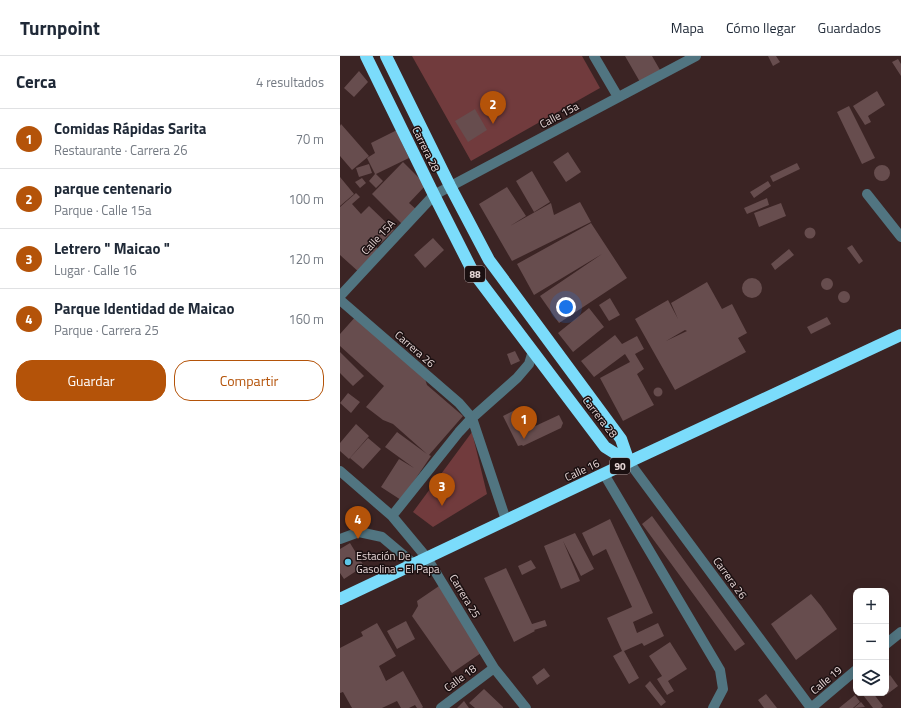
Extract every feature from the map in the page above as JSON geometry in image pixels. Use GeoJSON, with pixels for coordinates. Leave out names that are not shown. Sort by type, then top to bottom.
{"type":"FeatureCollection","features":[{"type":"Feature","properties":{"kind":"highway","name":"Carrera 28"},"geometry":{"type":"LineString","coordinates":[[366,56],[434,195],[474,272],[605,447],[629,462]]}},
{"type":"Feature","properties":{"kind":"highway","name":"Carrera 28"},"geometry":{"type":"LineString","coordinates":[[386,56],[450,186],[489,260],[621,439],[629,462]]}},
{"type":"Feature","properties":{"kind":"highway","name":"Calle 16"},"geometry":{"type":"LineString","coordinates":[[340,599],[901,335]]}},
{"type":"Feature","properties":{"kind":"street"},"geometry":{"type":"LineString","coordinates":[[594,56],[618,97]]}},
{"type":"Feature","properties":{"kind":"street","name":"Calle 15a"},"geometry":{"type":"LineString","coordinates":[[434,195],[696,56]]}},
{"type":"Feature","properties":{"kind":"street"},"geometry":{"type":"LineString","coordinates":[[867,194],[901,237]]}},
{"type":"Feature","properties":{"kind":"street","name":"Calle 15A"},"geometry":{"type":"LineString","coordinates":[[342,289],[434,195]]}},
{"type":"Feature","properties":{"kind":"street","name":"Carrera 26"},"geometry":{"type":"LineString","coordinates":[[340,300],[459,403],[472,418]]}},
{"type":"Feature","properties":{"kind":"street"},"geometry":{"type":"LineString","coordinates":[[392,516],[459,432],[472,418],[517,378],[529,364],[533,351]]}},
{"type":"Feature","properties":{"kind":"street"},"geometry":{"type":"LineString","coordinates":[[472,418],[506,520]]}},
{"type":"Feature","properties":{"kind":"street","name":"Carrera 26"},"geometry":{"type":"LineString","coordinates":[[629,462],[811,708]]}},
{"type":"Feature","properties":{"kind":"street","name":"Carrera 25"},"geometry":{"type":"LineString","coordinates":[[340,471],[392,516],[427,558],[494,668],[526,708]]}},
{"type":"Feature","properties":{"kind":"street"},"geometry":{"type":"LineString","coordinates":[[604,474],[720,670],[723,689],[713,708]]}},
{"type":"Feature","properties":{"kind":"street"},"geometry":{"type":"LineString","coordinates":[[340,539],[359,532],[382,537],[414,564]]}},
{"type":"Feature","properties":{"kind":"street"},"geometry":{"type":"LineString","coordinates":[[889,642],[901,632]]}},
{"type":"Feature","properties":{"kind":"street","name":"Calle 18"},"geometry":{"type":"LineString","coordinates":[[441,708],[494,668]]}},
{"type":"Feature","properties":{"kind":"street","name":"Calle 19"},"geometry":{"type":"LineString","coordinates":[[811,708],[853,673]]}},
{"type":"Feature","properties":{"kind":"shaded area"},"geometry":{"type":"Polygon","coordinates":[[[412,56],[582,56],[600,88],[471,161],[412,56]]]}},
{"type":"Feature","properties":{"kind":"shaded area"},"geometry":{"type":"Polygon","coordinates":[[[472,432],[487,494],[433,527],[413,512],[472,432]]]}},
{"type":"Feature","properties":{"kind":"building"},"geometry":{"type":"Polygon","coordinates":[[[625,56],[652,56],[660,70],[640,82],[625,56]]]}},
{"type":"Feature","properties":{"kind":"building"},"geometry":{"type":"Polygon","coordinates":[[[768,56],[776,56],[780,62],[773,66],[768,56]]]}},
{"type":"Feature","properties":{"kind":"building"},"geometry":{"type":"Polygon","coordinates":[[[898,59],[901,64],[901,76],[892,62],[898,59]]]}},
{"type":"Feature","properties":{"kind":"building"},"geometry":{"type":"Polygon","coordinates":[[[359,71],[368,82],[354,97],[344,88],[359,71]]]}},
{"type":"Feature","properties":{"kind":"building"},"geometry":{"type":"Polygon","coordinates":[[[877,91],[885,105],[868,116],[871,122],[865,125],[853,106],[877,91]]]}},
{"type":"Feature","properties":{"kind":"building"},"geometry":{"type":"Polygon","coordinates":[[[849,106],[875,158],[862,164],[837,112],[849,106]]]}},
{"type":"Feature","properties":{"kind":"building"},"geometry":{"type":"Polygon","coordinates":[[[475,109],[487,130],[468,142],[455,121],[475,109]]]}},
{"type":"Feature","properties":{"kind":"building"},"geometry":{"type":"Polygon","coordinates":[[[341,124],[369,156],[352,170],[340,156],[341,124]]]}},
{"type":"Feature","properties":{"kind":"building"},"geometry":{"type":"Polygon","coordinates":[[[399,129],[404,139],[401,141],[409,158],[376,174],[383,181],[376,188],[369,181],[375,174],[367,158],[375,153],[371,143],[399,129]]]}},
{"type":"Feature","properties":{"kind":"building"},"geometry":{"type":"Polygon","coordinates":[[[568,152],[581,172],[566,182],[553,162],[568,152]]]}},
{"type":"Feature","properties":{"kind":"building"},"geometry":{"type":"Polygon","coordinates":[[[403,162],[426,185],[409,203],[417,210],[402,224],[372,194],[403,162]]]}},
{"type":"Feature","properties":{"kind":"building"},"geometry":{"type":"Polygon","coordinates":[[[797,163],[800,169],[773,182],[770,176],[797,163]]]}},
{"type":"Feature","properties":{"kind":"building"},"geometry":{"type":"Polygon","coordinates":[[[369,164],[372,173],[359,177],[356,168],[369,164]]]}},
{"type":"Feature","properties":{"kind":"building"},"geometry":{"type":"Polygon","coordinates":[[[879,165],[885,165],[890,170],[888,179],[885,181],[879,181],[874,176],[874,170],[879,165]]]}},
{"type":"Feature","properties":{"kind":"building"},"geometry":{"type":"Polygon","coordinates":[[[532,171],[550,202],[534,212],[516,181],[532,171]]]}},
{"type":"Feature","properties":{"kind":"building"},"geometry":{"type":"Polygon","coordinates":[[[340,177],[354,194],[340,206],[340,177]]]}},
{"type":"Feature","properties":{"kind":"building"},"geometry":{"type":"Polygon","coordinates":[[[362,178],[366,183],[360,188],[355,182],[362,178]]]}},
{"type":"Feature","properties":{"kind":"building"},"geometry":{"type":"Polygon","coordinates":[[[768,181],[771,186],[754,198],[750,192],[768,181]]]}},
{"type":"Feature","properties":{"kind":"building"},"geometry":{"type":"Polygon","coordinates":[[[507,187],[526,216],[510,226],[551,203],[554,215],[580,202],[591,222],[512,261],[479,204],[507,187]]]}},
{"type":"Feature","properties":{"kind":"building"},"geometry":{"type":"Polygon","coordinates":[[[356,193],[360,197],[352,204],[361,214],[369,206],[394,230],[376,247],[380,251],[360,273],[340,255],[340,207],[356,193]]]}},
{"type":"Feature","properties":{"kind":"building"},"geometry":{"type":"Polygon","coordinates":[[[767,198],[769,205],[747,214],[744,208],[767,198]]]}},
{"type":"Feature","properties":{"kind":"building"},"geometry":{"type":"Polygon","coordinates":[[[781,203],[786,216],[759,227],[754,213],[781,203]]]}},
{"type":"Feature","properties":{"kind":"building"},"geometry":{"type":"Polygon","coordinates":[[[591,223],[627,278],[559,323],[540,296],[602,254],[534,295],[517,264],[591,223]]]}},
{"type":"Feature","properties":{"kind":"building"},"geometry":{"type":"Polygon","coordinates":[[[810,227],[814,229],[816,233],[814,237],[810,239],[806,237],[804,233],[806,229],[810,227]]]}},
{"type":"Feature","properties":{"kind":"building"},"geometry":{"type":"Polygon","coordinates":[[[433,238],[444,250],[425,268],[414,255],[433,238]]]}},
{"type":"Feature","properties":{"kind":"building"},"geometry":{"type":"Polygon","coordinates":[[[852,245],[863,261],[859,264],[847,248],[852,245]]]}},
{"type":"Feature","properties":{"kind":"building"},"geometry":{"type":"Polygon","coordinates":[[[789,249],[794,255],[775,270],[771,264],[789,249]]]}},
{"type":"Feature","properties":{"kind":"building"},"geometry":{"type":"Polygon","coordinates":[[[752,278],[759,281],[762,288],[759,295],[752,298],[745,295],[742,288],[745,281],[752,278]]]}},
{"type":"Feature","properties":{"kind":"building"},"geometry":{"type":"Polygon","coordinates":[[[825,278],[829,278],[833,284],[829,290],[825,290],[821,286],[821,282],[825,278]]]}},
{"type":"Feature","properties":{"kind":"building"},"geometry":{"type":"Polygon","coordinates":[[[707,282],[722,309],[732,304],[747,333],[738,338],[746,352],[675,390],[635,319],[668,300],[678,319],[671,303],[707,282]],[[685,330],[666,341],[687,331],[685,330]]]}},
{"type":"Feature","properties":{"kind":"building"},"geometry":{"type":"Polygon","coordinates":[[[844,291],[848,293],[850,297],[848,301],[844,303],[840,301],[838,297],[840,293],[844,291]]]}},
{"type":"Feature","properties":{"kind":"building"},"geometry":{"type":"Polygon","coordinates":[[[610,298],[620,315],[609,321],[599,305],[610,298]]]}},
{"type":"Feature","properties":{"kind":"building"},"geometry":{"type":"Polygon","coordinates":[[[589,308],[604,327],[573,352],[558,333],[589,308]]]}},
{"type":"Feature","properties":{"kind":"building"},"geometry":{"type":"Polygon","coordinates":[[[357,315],[423,373],[427,385],[463,416],[429,455],[431,456],[401,500],[381,487],[399,459],[414,468],[385,447],[397,432],[427,454],[393,424],[383,420],[366,407],[384,386],[340,346],[340,334],[357,315]]]}},
{"type":"Feature","properties":{"kind":"building"},"geometry":{"type":"Polygon","coordinates":[[[827,317],[831,324],[811,334],[807,327],[827,317]]]}},
{"type":"Feature","properties":{"kind":"building"},"geometry":{"type":"Polygon","coordinates":[[[615,335],[622,344],[637,336],[644,349],[635,354],[644,369],[637,374],[654,405],[623,421],[600,378],[630,362],[625,354],[594,377],[581,361],[615,335]]]}},
{"type":"Feature","properties":{"kind":"building"},"geometry":{"type":"Polygon","coordinates":[[[515,351],[520,361],[511,365],[507,354],[515,351]]]}},
{"type":"Feature","properties":{"kind":"building"},"geometry":{"type":"Polygon","coordinates":[[[340,352],[364,376],[353,386],[340,373],[340,352]]]}},
{"type":"Feature","properties":{"kind":"building"},"geometry":{"type":"Polygon","coordinates":[[[658,387],[663,392],[658,397],[653,392],[658,387]]]}},
{"type":"Feature","properties":{"kind":"building"},"geometry":{"type":"Polygon","coordinates":[[[348,393],[360,402],[351,413],[340,403],[348,393]]]}},
{"type":"Feature","properties":{"kind":"building"},"geometry":{"type":"Polygon","coordinates":[[[521,407],[531,428],[559,415],[563,423],[561,428],[523,446],[518,446],[503,416],[521,407]]]}},
{"type":"Feature","properties":{"kind":"building"},"geometry":{"type":"Polygon","coordinates":[[[356,424],[369,436],[349,459],[340,451],[340,443],[356,424]]]}},
{"type":"Feature","properties":{"kind":"building"},"geometry":{"type":"Polygon","coordinates":[[[368,438],[381,449],[363,469],[350,458],[368,438]]]}},
{"type":"Feature","properties":{"kind":"building"},"geometry":{"type":"Polygon","coordinates":[[[652,516],[745,644],[735,651],[642,524],[652,516]]]}},
{"type":"Feature","properties":{"kind":"building"},"geometry":{"type":"Polygon","coordinates":[[[610,519],[653,613],[633,622],[637,633],[658,623],[664,636],[644,646],[642,643],[624,651],[639,678],[629,684],[613,656],[622,651],[607,618],[632,607],[606,549],[593,556],[582,533],[610,519]]]}},
{"type":"Feature","properties":{"kind":"building"},"geometry":{"type":"Polygon","coordinates":[[[575,533],[594,569],[581,576],[563,541],[580,581],[561,589],[544,546],[575,533]]]}},
{"type":"Feature","properties":{"kind":"building"},"geometry":{"type":"Polygon","coordinates":[[[350,543],[364,566],[344,579],[340,573],[340,549],[350,543]]]}},
{"type":"Feature","properties":{"kind":"building"},"geometry":{"type":"Polygon","coordinates":[[[531,560],[536,568],[522,575],[518,566],[531,560]]]}},
{"type":"Feature","properties":{"kind":"building"},"geometry":{"type":"Polygon","coordinates":[[[506,568],[532,624],[545,620],[547,626],[534,630],[535,631],[514,642],[484,578],[506,568]]]}},
{"type":"Feature","properties":{"kind":"building"},"geometry":{"type":"Polygon","coordinates":[[[439,586],[484,651],[452,673],[412,616],[418,606],[417,601],[439,586]]]}},
{"type":"Feature","properties":{"kind":"building"},"geometry":{"type":"Polygon","coordinates":[[[811,594],[837,629],[796,660],[771,624],[811,594]]]}},
{"type":"Feature","properties":{"kind":"building"},"geometry":{"type":"Polygon","coordinates":[[[406,621],[415,639],[397,649],[387,631],[406,621]]]}},
{"type":"Feature","properties":{"kind":"building"},"geometry":{"type":"Polygon","coordinates":[[[377,623],[396,656],[379,666],[386,681],[403,671],[423,707],[422,708],[417,708],[415,705],[409,708],[401,708],[397,701],[382,708],[352,708],[343,692],[340,693],[340,648],[363,636],[361,632],[377,623]]]}},
{"type":"Feature","properties":{"kind":"building"},"geometry":{"type":"Polygon","coordinates":[[[670,642],[687,669],[668,681],[674,691],[667,695],[657,679],[662,676],[649,656],[670,642]]]}},
{"type":"Feature","properties":{"kind":"building"},"geometry":{"type":"Polygon","coordinates":[[[544,668],[550,676],[537,685],[532,677],[544,668]]]}},
{"type":"Feature","properties":{"kind":"building"},"geometry":{"type":"Polygon","coordinates":[[[890,675],[898,686],[889,693],[890,675]]]}},
{"type":"Feature","properties":{"kind":"building"},"geometry":{"type":"Polygon","coordinates":[[[650,681],[666,702],[661,706],[645,686],[650,681]]]}},
{"type":"Feature","properties":{"kind":"building"},"geometry":{"type":"Polygon","coordinates":[[[484,689],[503,708],[475,708],[469,703],[484,689]]]}},
{"type":"Feature","properties":{"kind":"building"},"geometry":{"type":"Polygon","coordinates":[[[766,694],[777,708],[764,708],[758,700],[766,694]]]}},
{"type":"Feature","properties":{"kind":"building"},"geometry":{"type":"Polygon","coordinates":[[[854,696],[856,696],[860,702],[853,708],[839,708],[854,696]]]}},
{"type":"Feature","properties":{"kind":"building"},"geometry":{"type":"Polygon","coordinates":[[[864,696],[875,696],[883,706],[881,708],[873,708],[864,696]]]}},
{"type":"Feature","properties":{"kind":"building"},"geometry":{"type":"Polygon","coordinates":[[[464,701],[469,708],[457,708],[464,701]]]}},
{"type":"Feature","properties":{"kind":"building"},"geometry":{"type":"Polygon","coordinates":[[[861,702],[865,707],[854,708],[861,702]]]}},
{"type":"Feature","properties":{"kind":"place","name":"parque centenario"},"geometry":{"type":"Point","coordinates":[493,124]}},
{"type":"Feature","properties":{"kind":"place","name":"Comidas Rápidas Sarita"},"geometry":{"type":"Point","coordinates":[524,439]}},
{"type":"Feature","properties":{"kind":"place","name":"Letrero \" Maicao \""},"geometry":{"type":"Point","coordinates":[442,506]}},
{"type":"Feature","properties":{"kind":"place","name":"Parque Identidad de Maicao"},"geometry":{"type":"Point","coordinates":[358,539]}},
{"type":"Feature","properties":{"kind":"place","name":"Estación De Gasolina - El Papa"},"geometry":{"type":"Point","coordinates":[348,562]}}]}
